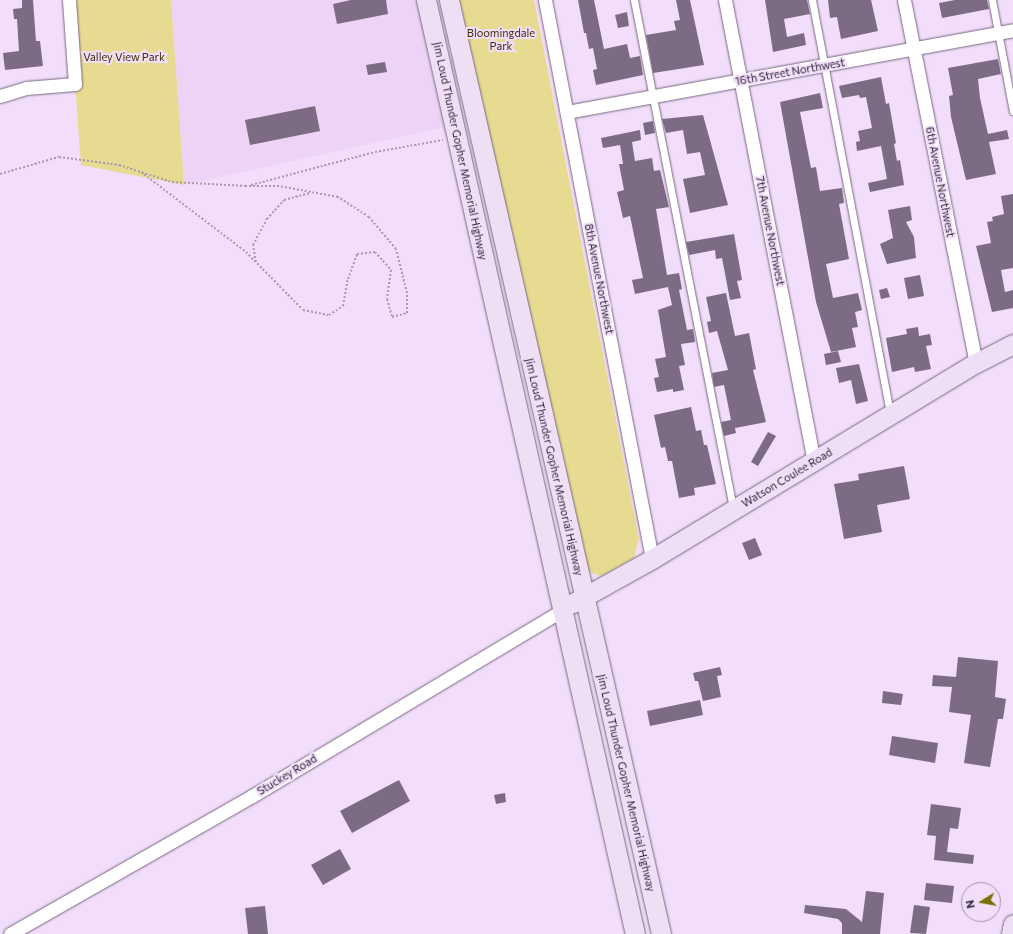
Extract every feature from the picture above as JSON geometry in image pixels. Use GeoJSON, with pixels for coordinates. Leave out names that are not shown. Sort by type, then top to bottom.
{"type":"FeatureCollection","features":[{"type":"Feature","properties":{"kind":"main road","name":"Jim Loud Thunder Gopher Memorial Highway"},"geometry":{"type":"LineString","coordinates":[[426,0],[561,611],[635,934]]}},
{"type":"Feature","properties":{"kind":"main road","name":"Jim Loud Thunder Gopher Memorial Highway"},"geometry":{"type":"LineString","coordinates":[[449,0],[583,597],[661,934]]}},
{"type":"Feature","properties":{"kind":"main road","name":"Watson Coulee Road"},"geometry":{"type":"LineString","coordinates":[[561,611],[583,597],[652,559],[976,363],[1013,344]]}},
{"type":"Feature","properties":{"kind":"main road"},"geometry":{"type":"LineString","coordinates":[[1011,934],[1013,924]]}},
{"type":"Feature","properties":{"kind":"street"},"geometry":{"type":"LineString","coordinates":[[0,96],[26,88],[75,84],[69,0]]}},
{"type":"Feature","properties":{"kind":"street","name":"8th Avenue Northwest"},"geometry":{"type":"LineString","coordinates":[[545,0],[652,559]]}},
{"type":"Feature","properties":{"kind":"street","name":"7th Avenue Northwest"},"geometry":{"type":"LineString","coordinates":[[725,0],[814,461]]}},
{"type":"Feature","properties":{"kind":"street","name":"6th Avenue Northwest"},"geometry":{"type":"LineString","coordinates":[[904,0],[976,363]]}},
{"type":"Feature","properties":{"kind":"street","name":"16th Street Northwest"},"geometry":{"type":"LineString","coordinates":[[567,112],[914,50],[1013,30]]}},
{"type":"Feature","properties":{"kind":"street","name":"Stuckey Road"},"geometry":{"type":"LineString","coordinates":[[10,934],[252,796],[561,611]]}},
{"type":"Feature","properties":{"kind":"lane"},"geometry":{"type":"LineString","coordinates":[[634,0],[733,510]]}},
{"type":"Feature","properties":{"kind":"lane"},"geometry":{"type":"LineString","coordinates":[[812,0],[890,415]]}},
{"type":"Feature","properties":{"kind":"lane"},"geometry":{"type":"LineString","coordinates":[[992,0],[1013,111]]}},
{"type":"Feature","properties":{"kind":"path"},"geometry":{"type":"LineString","coordinates":[[246,186],[375,152],[456,137]]}},
{"type":"Feature","properties":{"kind":"path"},"geometry":{"type":"LineString","coordinates":[[0,174],[59,156],[119,165],[141,172],[172,182],[246,186],[279,186],[338,197],[369,218],[396,248],[407,293],[407,313],[392,317],[387,299],[391,270],[375,252],[357,254],[348,279],[344,306],[330,315],[303,310],[256,262],[141,172]]}},
{"type":"Feature","properties":{"kind":"path"},"geometry":{"type":"LineString","coordinates":[[256,262],[253,245],[268,219],[284,200],[312,193]]}},
{"type":"Feature","properties":{"kind":"shaded area"},"geometry":{"type":"Polygon","coordinates":[[[171,0],[426,0],[454,125],[184,185],[171,0]]]}},
{"type":"Feature","properties":{"kind":"green space","name":"Valley View Park"},"geometry":{"type":"Polygon","coordinates":[[[69,0],[171,0],[184,185],[81,165],[69,0]]]}},
{"type":"Feature","properties":{"kind":"green space","name":"Bloomingdale Park"},"geometry":{"type":"Polygon","coordinates":[[[450,0],[534,0],[639,539],[634,558],[601,576],[589,572],[450,0]]]}},
{"type":"Feature","properties":{"kind":"building"},"geometry":{"type":"Polygon","coordinates":[[[22,0],[33,0],[36,41],[40,41],[43,66],[5,70],[3,53],[19,51],[17,19],[14,19],[13,9],[22,8],[22,0]]]}},
{"type":"Feature","properties":{"kind":"building"},"geometry":{"type":"Polygon","coordinates":[[[351,0],[386,0],[388,14],[337,24],[333,4],[351,0]]]}},
{"type":"Feature","properties":{"kind":"building"},"geometry":{"type":"Polygon","coordinates":[[[578,0],[594,0],[604,49],[627,44],[630,58],[640,56],[643,75],[596,85],[593,70],[597,69],[593,48],[589,49],[586,33],[584,33],[578,0]]]}},
{"type":"Feature","properties":{"kind":"building"},"geometry":{"type":"Polygon","coordinates":[[[676,0],[690,0],[704,65],[653,73],[646,35],[676,30],[674,21],[680,20],[676,0]]]}},
{"type":"Feature","properties":{"kind":"building"},"geometry":{"type":"Polygon","coordinates":[[[765,0],[807,0],[810,14],[784,19],[787,37],[804,33],[806,45],[773,52],[765,0]]]}},
{"type":"Feature","properties":{"kind":"building"},"geometry":{"type":"Polygon","coordinates":[[[828,0],[871,0],[878,31],[841,39],[837,17],[830,18],[828,0]]]}},
{"type":"Feature","properties":{"kind":"building"},"geometry":{"type":"Polygon","coordinates":[[[955,0],[987,0],[989,9],[942,18],[939,3],[955,0]]]}},
{"type":"Feature","properties":{"kind":"building"},"geometry":{"type":"Polygon","coordinates":[[[627,12],[629,26],[618,28],[615,15],[627,12]]]}},
{"type":"Feature","properties":{"kind":"building"},"geometry":{"type":"Polygon","coordinates":[[[998,59],[1001,74],[978,79],[980,98],[988,134],[1007,130],[1009,139],[989,142],[996,174],[966,180],[951,117],[949,96],[953,95],[948,68],[998,59]]]}},
{"type":"Feature","properties":{"kind":"building"},"geometry":{"type":"Polygon","coordinates":[[[385,62],[387,72],[368,75],[366,65],[385,62]]]}},
{"type":"Feature","properties":{"kind":"building"},"geometry":{"type":"Polygon","coordinates":[[[881,77],[886,104],[889,103],[896,143],[894,144],[897,161],[900,160],[904,185],[870,192],[868,183],[887,179],[881,146],[857,151],[856,142],[860,141],[858,131],[872,128],[866,97],[860,98],[859,95],[842,98],[839,86],[881,77]]]}},
{"type":"Feature","properties":{"kind":"building"},"geometry":{"type":"Polygon","coordinates":[[[820,93],[823,108],[800,112],[811,168],[816,167],[820,191],[842,188],[844,203],[839,204],[849,259],[826,264],[833,298],[858,293],[862,310],[855,312],[858,327],[852,328],[856,347],[831,352],[816,302],[780,102],[820,93]]]}},
{"type":"Feature","properties":{"kind":"building"},"geometry":{"type":"Polygon","coordinates":[[[315,106],[320,131],[250,145],[245,120],[315,106]]]}},
{"type":"Feature","properties":{"kind":"building"},"geometry":{"type":"Polygon","coordinates":[[[703,115],[728,205],[690,213],[683,179],[705,175],[700,152],[687,154],[683,130],[666,133],[662,119],[703,115]]]}},
{"type":"Feature","properties":{"kind":"building"},"geometry":{"type":"Polygon","coordinates":[[[653,121],[655,133],[645,135],[643,123],[653,121]]]}},
{"type":"Feature","properties":{"kind":"building"},"geometry":{"type":"Polygon","coordinates":[[[640,130],[641,140],[632,142],[635,161],[652,158],[654,171],[660,170],[669,207],[656,209],[667,275],[679,273],[682,289],[679,290],[687,330],[693,329],[695,342],[681,344],[685,365],[679,366],[684,390],[673,392],[673,389],[657,392],[654,378],[659,377],[655,359],[666,357],[658,310],[672,305],[668,287],[635,294],[632,280],[643,278],[630,216],[623,218],[617,192],[624,190],[619,164],[623,164],[620,145],[603,148],[601,138],[640,130]]]}},
{"type":"Feature","properties":{"kind":"building"},"geometry":{"type":"Polygon","coordinates":[[[1013,194],[1013,268],[1001,270],[1005,292],[1013,290],[1013,308],[992,312],[976,246],[991,243],[987,222],[993,221],[992,217],[1004,214],[1001,196],[1013,194]]]}},
{"type":"Feature","properties":{"kind":"building"},"geometry":{"type":"Polygon","coordinates":[[[910,206],[912,220],[906,222],[914,237],[916,258],[887,264],[880,244],[893,238],[888,210],[910,206]]]}},
{"type":"Feature","properties":{"kind":"building"},"geometry":{"type":"Polygon","coordinates":[[[734,234],[742,280],[737,281],[741,298],[730,300],[722,258],[716,259],[715,250],[689,255],[686,242],[734,234]]]}},
{"type":"Feature","properties":{"kind":"building"},"geometry":{"type":"Polygon","coordinates":[[[920,275],[924,296],[908,299],[904,278],[920,275]]]}},
{"type":"Feature","properties":{"kind":"building"},"geometry":{"type":"Polygon","coordinates":[[[887,288],[890,297],[881,299],[879,290],[887,288]]]}},
{"type":"Feature","properties":{"kind":"building"},"geometry":{"type":"Polygon","coordinates":[[[726,293],[735,336],[749,333],[756,369],[753,370],[766,422],[735,428],[736,433],[724,436],[721,422],[731,420],[724,385],[714,387],[712,373],[728,370],[717,331],[709,333],[707,322],[711,321],[706,297],[726,293]]]}},
{"type":"Feature","properties":{"kind":"building"},"geometry":{"type":"Polygon","coordinates":[[[918,327],[919,336],[930,334],[932,345],[926,346],[931,369],[915,372],[914,367],[892,372],[886,338],[907,334],[906,329],[918,327]]]}},
{"type":"Feature","properties":{"kind":"building"},"geometry":{"type":"Polygon","coordinates":[[[838,351],[841,362],[826,365],[824,354],[838,351]]]}},
{"type":"Feature","properties":{"kind":"building"},"geometry":{"type":"Polygon","coordinates":[[[859,364],[868,401],[856,404],[851,380],[839,383],[836,368],[859,364]]]}},
{"type":"Feature","properties":{"kind":"building"},"geometry":{"type":"Polygon","coordinates":[[[691,407],[696,431],[701,430],[704,445],[707,445],[716,484],[694,488],[695,495],[679,498],[672,461],[668,461],[665,447],[661,448],[654,415],[691,407]]]}},
{"type":"Feature","properties":{"kind":"building"},"geometry":{"type":"Polygon","coordinates":[[[768,432],[776,436],[758,466],[751,462],[768,432]]]}},
{"type":"Feature","properties":{"kind":"building"},"geometry":{"type":"Polygon","coordinates":[[[904,466],[910,499],[877,505],[882,532],[844,539],[834,484],[859,480],[858,474],[904,466]]]}},
{"type":"Feature","properties":{"kind":"building"},"geometry":{"type":"Polygon","coordinates":[[[755,538],[762,555],[749,560],[742,543],[755,538]]]}},
{"type":"Feature","properties":{"kind":"building"},"geometry":{"type":"Polygon","coordinates":[[[958,657],[998,661],[995,697],[1006,699],[1003,719],[998,719],[990,767],[964,763],[971,715],[949,712],[952,687],[932,686],[933,675],[956,677],[958,657]]]}},
{"type":"Feature","properties":{"kind":"building"},"geometry":{"type":"Polygon","coordinates":[[[720,667],[722,675],[717,676],[721,697],[703,701],[698,681],[695,681],[693,673],[720,667]]]}},
{"type":"Feature","properties":{"kind":"building"},"geometry":{"type":"Polygon","coordinates":[[[883,691],[903,694],[901,705],[882,703],[883,691]]]}},
{"type":"Feature","properties":{"kind":"building"},"geometry":{"type":"Polygon","coordinates":[[[700,700],[703,715],[650,726],[647,711],[700,700]]]}},
{"type":"Feature","properties":{"kind":"building"},"geometry":{"type":"Polygon","coordinates":[[[892,736],[938,743],[935,763],[889,755],[892,736]]]}},
{"type":"Feature","properties":{"kind":"building"},"geometry":{"type":"Polygon","coordinates":[[[399,780],[410,801],[352,833],[340,811],[399,780]]]}},
{"type":"Feature","properties":{"kind":"building"},"geometry":{"type":"Polygon","coordinates":[[[505,793],[506,802],[496,804],[494,795],[505,793]]]}},
{"type":"Feature","properties":{"kind":"building"},"geometry":{"type":"Polygon","coordinates":[[[931,804],[961,808],[958,829],[950,828],[947,852],[974,855],[973,864],[934,860],[936,836],[927,835],[931,804]]]}},
{"type":"Feature","properties":{"kind":"building"},"geometry":{"type":"Polygon","coordinates":[[[340,849],[351,869],[323,885],[311,865],[340,849]]]}},
{"type":"Feature","properties":{"kind":"building"},"geometry":{"type":"Polygon","coordinates":[[[926,883],[954,886],[952,903],[924,900],[926,883]]]}},
{"type":"Feature","properties":{"kind":"building"},"geometry":{"type":"Polygon","coordinates":[[[866,891],[884,893],[880,934],[842,934],[842,923],[838,919],[804,913],[805,905],[846,909],[862,922],[866,891]]]}},
{"type":"Feature","properties":{"kind":"building"},"geometry":{"type":"Polygon","coordinates":[[[914,905],[930,907],[926,934],[910,933],[914,905]]]}},
{"type":"Feature","properties":{"kind":"building"},"geometry":{"type":"Polygon","coordinates":[[[265,906],[268,934],[248,934],[245,908],[265,906]]]}}]}
